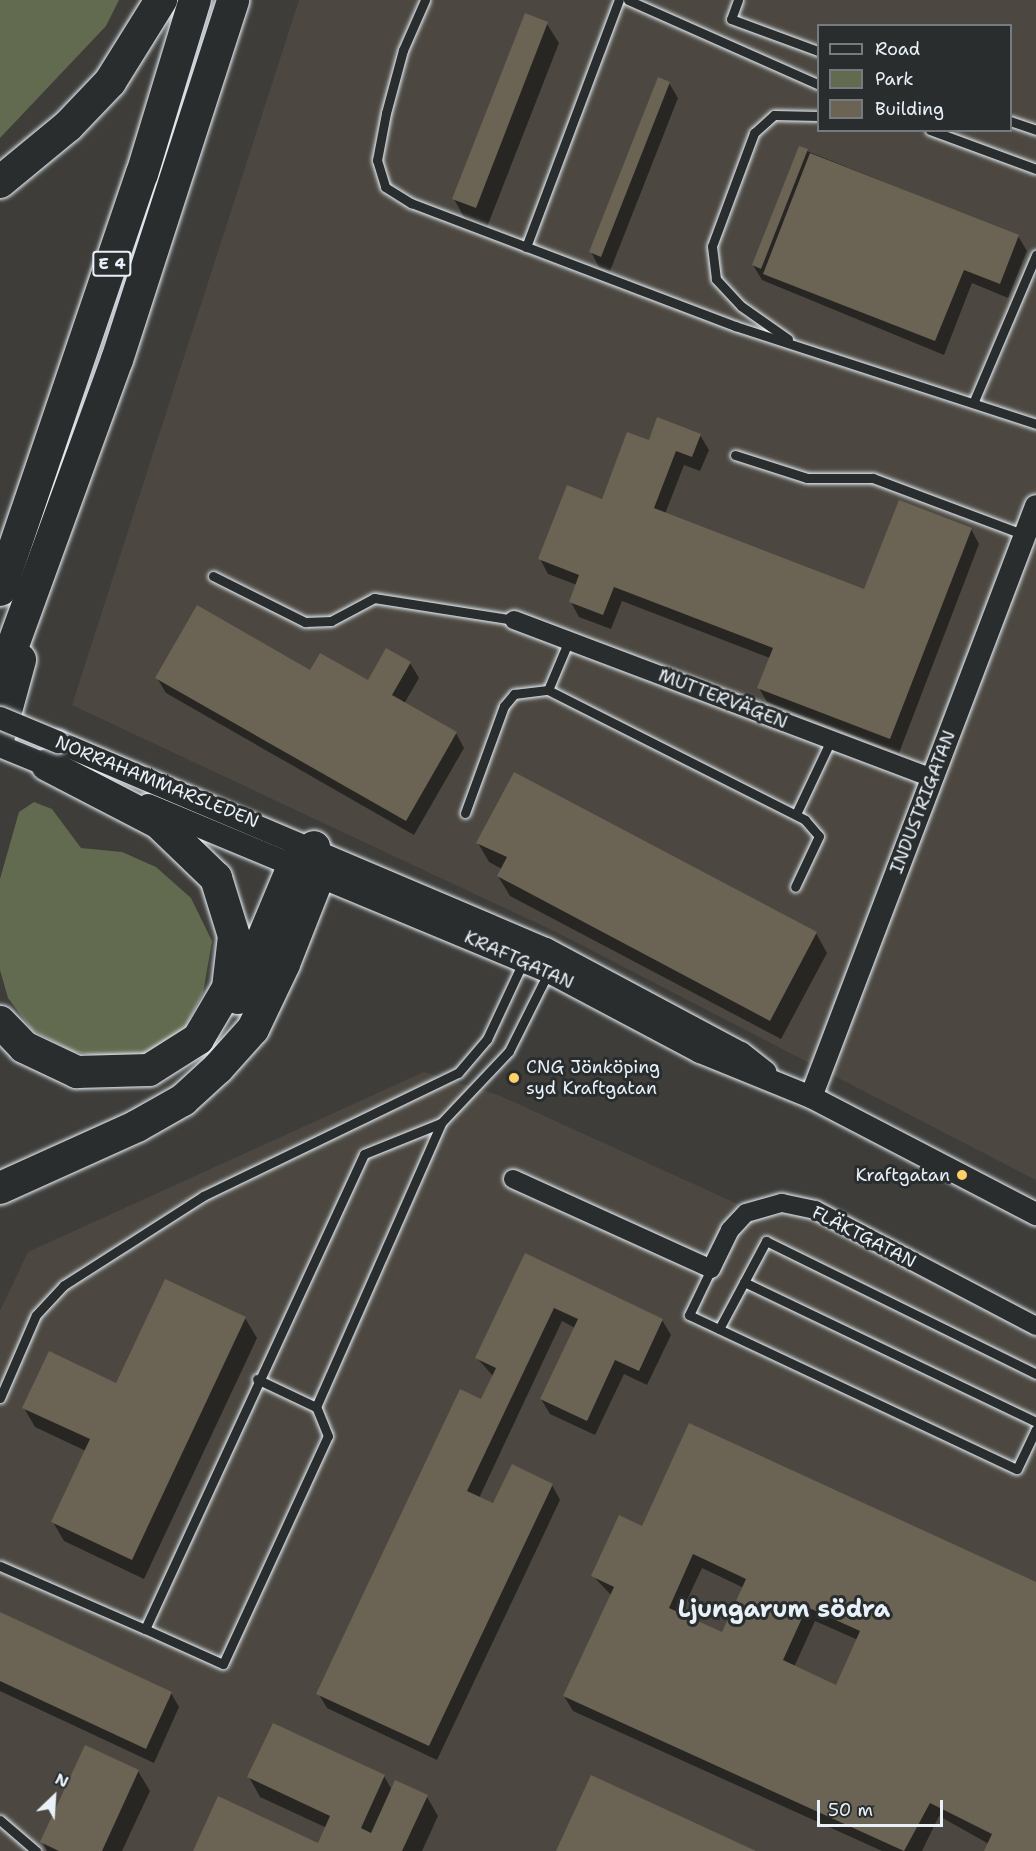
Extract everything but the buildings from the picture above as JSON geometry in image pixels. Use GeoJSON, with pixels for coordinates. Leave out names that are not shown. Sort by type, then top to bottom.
{"type":"FeatureCollection","features":[{"type":"Feature","properties":{"kind":"highway"},"geometry":{"type":"LineString","coordinates":[[0,182],[37,151],[110,82],[161,0]]}},
{"type":"Feature","properties":{"kind":"highway","name":"E 4"},"geometry":{"type":"LineString","coordinates":[[0,590],[142,174],[195,0]]}},
{"type":"Feature","properties":{"kind":"highway","name":"E 4"},"geometry":{"type":"LineString","coordinates":[[0,681],[56,536],[176,190],[233,0]]}},
{"type":"Feature","properties":{"kind":"highway"},"geometry":{"type":"LineString","coordinates":[[0,168],[37,151]]}},
{"type":"Feature","properties":{"kind":"highway"},"geometry":{"type":"LineString","coordinates":[[0,733],[56,536]]}},
{"type":"Feature","properties":{"kind":"highway"},"geometry":{"type":"LineString","coordinates":[[53,754],[159,823],[216,878],[229,906],[233,958],[218,1013],[198,1040]]}},
{"type":"Feature","properties":{"kind":"highway"},"geometry":{"type":"LineString","coordinates":[[0,1022],[24,1047],[77,1072],[149,1070],[198,1040],[239,997],[309,862]]}},
{"type":"Feature","properties":{"kind":"highway"},"geometry":{"type":"LineString","coordinates":[[0,1188],[137,1126],[183,1100],[218,1068],[253,1029],[309,862]]}},
{"type":"Feature","properties":{"kind":"street","name":"INDUSTRIGATAN"},"geometry":{"type":"LineString","coordinates":[[811,1097],[1036,506]]}},
{"type":"Feature","properties":{"kind":"street","name":"MUTTERVÄGEN"},"geometry":{"type":"LineString","coordinates":[[514,620],[932,778]]}},
{"type":"Feature","properties":{"kind":"street","name":"NORRAHAMMARSLEDEN"},"geometry":{"type":"LineString","coordinates":[[0,718],[53,754],[309,862]]}},
{"type":"Feature","properties":{"kind":"street","name":"NORRAHAMMARSLEDEN"},"geometry":{"type":"LineString","coordinates":[[0,746],[53,754]]}},
{"type":"Feature","properties":{"kind":"street","name":"KRAFTGATAN"},"geometry":{"type":"LineString","coordinates":[[309,862],[546,949],[741,1053],[773,1079]]}},
{"type":"Feature","properties":{"kind":"street","name":"KRAFTGATAN"},"geometry":{"type":"LineString","coordinates":[[309,862],[549,972],[700,1052],[773,1079],[811,1097],[1036,1214]]}},
{"type":"Feature","properties":{"kind":"street"},"geometry":{"type":"LineString","coordinates":[[513,1179],[711,1269]]}},
{"type":"Feature","properties":{"kind":"street","name":"FLÄKTGATAN"},"geometry":{"type":"LineString","coordinates":[[711,1269],[730,1230],[746,1213],[783,1203],[800,1206],[1036,1326]]}},
{"type":"Feature","properties":{"kind":"lane"},"geometry":{"type":"LineString","coordinates":[[425,0],[403,50],[386,113],[377,160],[385,188],[411,203],[526,247],[894,380],[974,401],[1036,424]]}},
{"type":"Feature","properties":{"kind":"lane"},"geometry":{"type":"LineString","coordinates":[[526,247],[619,0]]}},
{"type":"Feature","properties":{"kind":"lane"},"geometry":{"type":"LineString","coordinates":[[628,0],[817,83]]}},
{"type":"Feature","properties":{"kind":"lane"},"geometry":{"type":"LineString","coordinates":[[738,0],[731,19],[817,50]]}},
{"type":"Feature","properties":{"kind":"lane"},"geometry":{"type":"LineString","coordinates":[[793,343],[741,306],[716,279],[712,246],[754,133],[774,115],[817,116]]}},
{"type":"Feature","properties":{"kind":"lane"},"geometry":{"type":"LineString","coordinates":[[1012,121],[1036,130]]}},
{"type":"Feature","properties":{"kind":"lane"},"geometry":{"type":"LineString","coordinates":[[935,132],[1036,170]]}},
{"type":"Feature","properties":{"kind":"lane"},"geometry":{"type":"LineString","coordinates":[[974,401],[1036,255]]}},
{"type":"Feature","properties":{"kind":"lane"},"geometry":{"type":"LineString","coordinates":[[735,455],[807,478],[873,478],[1025,535]]}},
{"type":"Feature","properties":{"kind":"lane"},"geometry":{"type":"LineString","coordinates":[[213,576],[305,622],[331,621],[374,598],[514,620]]}},
{"type":"Feature","properties":{"kind":"lane"},"geometry":{"type":"LineString","coordinates":[[548,690],[569,640]]}},
{"type":"Feature","properties":{"kind":"lane"},"geometry":{"type":"LineString","coordinates":[[465,813],[504,706],[514,694],[548,690],[796,814],[819,836],[795,888]]}},
{"type":"Feature","properties":{"kind":"lane"},"geometry":{"type":"LineString","coordinates":[[796,814],[831,740]]}},
{"type":"Feature","properties":{"kind":"lane"},"geometry":{"type":"LineString","coordinates":[[0,1398],[36,1315],[64,1285],[203,1196],[458,1073],[487,1039],[523,961],[546,949],[549,972],[509,1051],[441,1123],[316,1407]]}},
{"type":"Feature","properties":{"kind":"lane"},"geometry":{"type":"LineString","coordinates":[[145,1629],[257,1379],[364,1154],[441,1123]]}},
{"type":"Feature","properties":{"kind":"lane"},"geometry":{"type":"LineString","coordinates":[[719,1329],[766,1241],[1036,1374]]}},
{"type":"Feature","properties":{"kind":"lane"},"geometry":{"type":"LineString","coordinates":[[711,1269],[689,1315],[1017,1469],[1036,1430]]}},
{"type":"Feature","properties":{"kind":"lane"},"geometry":{"type":"LineString","coordinates":[[744,1282],[1036,1422]]}},
{"type":"Feature","properties":{"kind":"lane"},"geometry":{"type":"LineString","coordinates":[[0,1566],[222,1664],[328,1436],[316,1407],[257,1379]]}},
{"type":"Feature","properties":{"kind":"lane"},"geometry":{"type":"LineString","coordinates":[[0,1820],[36,1851]]}},
{"type":"Feature","properties":{"kind":"shaded area"},"geometry":{"type":"Polygon","coordinates":[[[299,0],[1036,0],[1036,1180],[558,933],[72,705],[299,0]]]}},
{"type":"Feature","properties":{"kind":"shaded area"},"geometry":{"type":"Polygon","coordinates":[[[424,1072],[498,1095],[764,1216],[805,1213],[1036,1336],[1036,1851],[0,1851],[0,1311],[28,1252],[424,1072]]]}},
{"type":"Feature","properties":{"kind":"green space"},"geometry":{"type":"Polygon","coordinates":[[[0,0],[119,0],[106,26],[0,138],[0,0]]]}},
{"type":"Feature","properties":{"kind":"green space"},"geometry":{"type":"Polygon","coordinates":[[[34,802],[52,809],[81,848],[122,852],[156,867],[191,898],[212,941],[203,993],[184,1030],[148,1055],[113,1058],[74,1052],[32,1030],[8,998],[0,970],[0,879],[19,812],[34,802]]]}},
{"type":"Feature","properties":{"kind":"place","name":"CNG Jönköping syd Kraftgatan"},"geometry":{"type":"Point","coordinates":[514,1078]}},
{"type":"Feature","properties":{"kind":"place","name":"Kraftgatan"},"geometry":{"type":"Point","coordinates":[962,1175]}},
{"type":"Feature","properties":{"kind":"district","name":"Ljungarum södra"},"geometry":{"type":"Point","coordinates":[784,1610]}}]}
